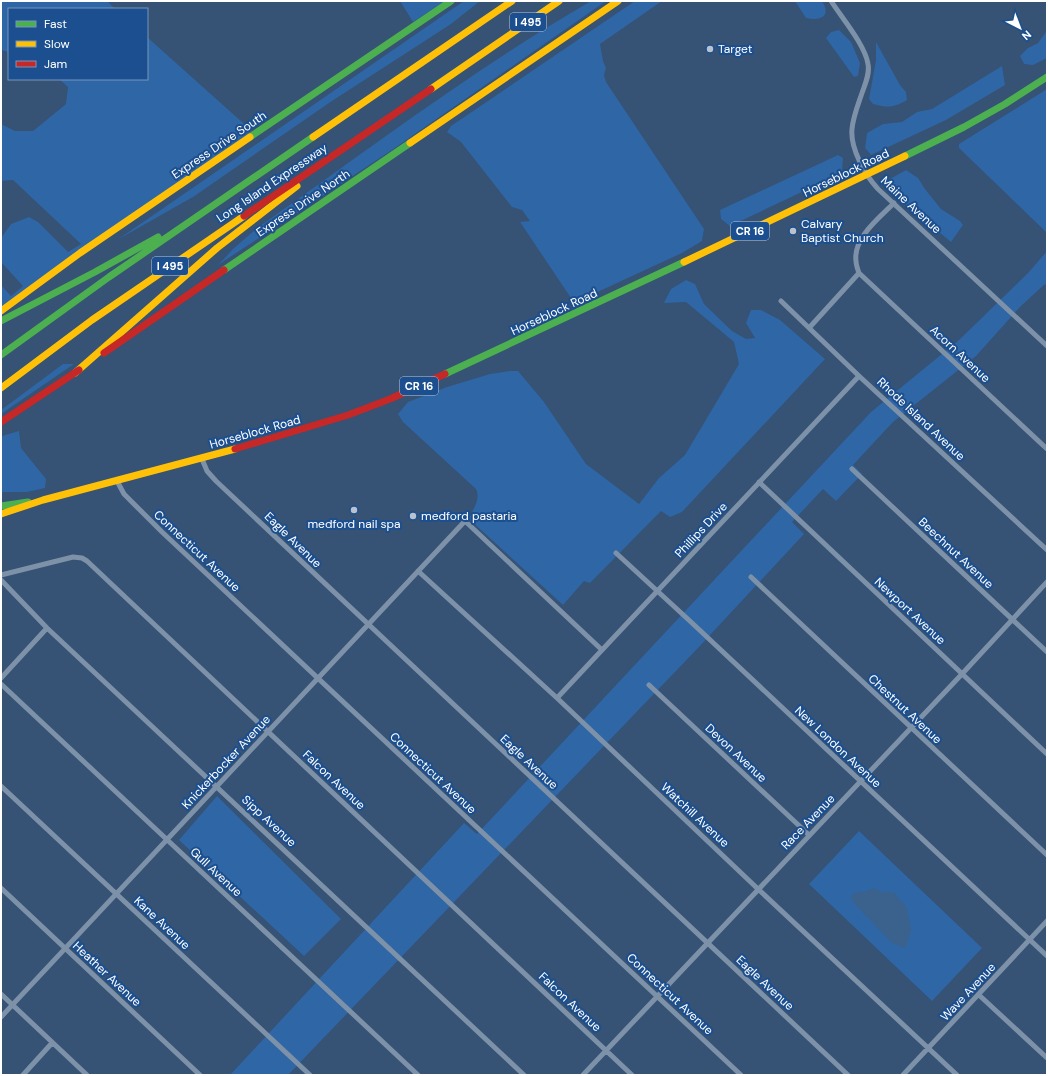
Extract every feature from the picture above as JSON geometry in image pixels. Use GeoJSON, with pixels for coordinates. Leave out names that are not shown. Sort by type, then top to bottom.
{"type":"FeatureCollection","features":[{"type":"Feature","properties":{"kind":"main road","name":"Express Drive South"},"geometry":{"type":"LineString","coordinates":[[1,311],[80,253],[451,1]]}},
{"type":"Feature","properties":{"kind":"main road","name":"Long Island Expressway"},"geometry":{"type":"LineString","coordinates":[[1,354],[73,301],[512,1]]}},
{"type":"Feature","properties":{"kind":"main road","name":"Long Island Expressway"},"geometry":{"type":"LineString","coordinates":[[1,388],[92,320],[559,1]]}},
{"type":"Feature","properties":{"kind":"main road","name":"Express Drive North"},"geometry":{"type":"LineString","coordinates":[[1,422],[75,373],[618,1]]}},
{"type":"Feature","properties":{"kind":"main road","name":"Horseblock Road"},"geometry":{"type":"LineString","coordinates":[[1,514],[43,500],[259,443],[325,423],[390,399],[582,311],[867,176],[964,127],[1005,104],[1047,76]]}},
{"type":"Feature","properties":{"kind":"main road"},"geometry":{"type":"LineString","coordinates":[[75,373],[217,248],[283,198],[343,149]]}},
{"type":"Feature","properties":{"kind":"main road"},"geometry":{"type":"LineString","coordinates":[[1,321],[95,272],[208,209]]}},
{"type":"Feature","properties":{"kind":"main road","name":"Horseblock Road"},"geometry":{"type":"LineString","coordinates":[[1,506],[43,500]]}},
{"type":"Feature","properties":{"kind":"street","name":"Maine Avenue"},"geometry":{"type":"LineString","coordinates":[[831,1],[860,44],[868,64],[867,79],[853,122],[852,135],[854,147],[867,176],[878,189],[1047,346]]}},
{"type":"Feature","properties":{"kind":"street"},"geometry":{"type":"LineString","coordinates":[[809,328],[860,274],[856,262],[856,250],[862,238],[894,203]]}},
{"type":"Feature","properties":{"kind":"street","name":"Acorn Avenue"},"geometry":{"type":"LineString","coordinates":[[860,274],[1047,449]]}},
{"type":"Feature","properties":{"kind":"street","name":"Rhode Island Avenue"},"geometry":{"type":"LineString","coordinates":[[781,301],[859,376],[1047,550]]}},
{"type":"Feature","properties":{"kind":"street","name":"Phillips Drive"},"geometry":{"type":"LineString","coordinates":[[557,698],[859,376]]}},
{"type":"Feature","properties":{"kind":"street","name":"Eagle Avenue"},"geometry":{"type":"LineString","coordinates":[[202,459],[207,471],[216,481],[848,1075]]}},
{"type":"Feature","properties":{"kind":"street","name":"Beechnut Avenue"},"geometry":{"type":"LineString","coordinates":[[852,469],[1047,652]]}},
{"type":"Feature","properties":{"kind":"street","name":"Connecticut Avenue"},"geometry":{"type":"LineString","coordinates":[[117,481],[121,490],[128,499],[741,1075]]}},
{"type":"Feature","properties":{"kind":"street","name":"Newport Avenue"},"geometry":{"type":"LineString","coordinates":[[759,482],[1047,754]]}},
{"type":"Feature","properties":{"kind":"street","name":"Knickerbocker Avenue"},"geometry":{"type":"LineString","coordinates":[[1,1017],[117,895],[216,786],[465,521],[602,650]]}},
{"type":"Feature","properties":{"kind":"street","name":"New London Avenue"},"geometry":{"type":"LineString","coordinates":[[616,553],[1047,956]]}},
{"type":"Feature","properties":{"kind":"street","name":"Falcon Avenue"},"geometry":{"type":"LineString","coordinates":[[1,575],[73,557],[82,558],[93,566],[632,1075]]}},
{"type":"Feature","properties":{"kind":"street","name":"Watchill Avenue"},"geometry":{"type":"LineString","coordinates":[[418,571],[557,698],[957,1075]]}},
{"type":"Feature","properties":{"kind":"street","name":"Chestnut Avenue"},"geometry":{"type":"LineString","coordinates":[[751,576],[1047,855]]}},
{"type":"Feature","properties":{"kind":"street","name":"Sipp Avenue"},"geometry":{"type":"LineString","coordinates":[[1,580],[47,628],[524,1075]]}},
{"type":"Feature","properties":{"kind":"street","name":"Race Avenue"},"geometry":{"type":"LineString","coordinates":[[584,1075],[1013,620],[1047,582]]}},
{"type":"Feature","properties":{"kind":"street"},"geometry":{"type":"LineString","coordinates":[[1,678],[47,628]]}},
{"type":"Feature","properties":{"kind":"street","name":"Gull Avenue"},"geometry":{"type":"LineString","coordinates":[[1,684],[418,1075]]}},
{"type":"Feature","properties":{"kind":"street","name":"Devon Avenue"},"geometry":{"type":"LineString","coordinates":[[649,685],[809,835]]}},
{"type":"Feature","properties":{"kind":"street","name":"Kane Avenue"},"geometry":{"type":"LineString","coordinates":[[1,786],[310,1075]]}},
{"type":"Feature","properties":{"kind":"street","name":"Heather Avenue"},"geometry":{"type":"LineString","coordinates":[[1,888],[200,1075]]}},
{"type":"Feature","properties":{"kind":"street","name":"Wave Avenue"},"geometry":{"type":"LineString","coordinates":[[903,1075],[929,1049],[1047,921]]}},
{"type":"Feature","properties":{"kind":"street"},"geometry":{"type":"LineString","coordinates":[[1,994],[87,1075]]}},
{"type":"Feature","properties":{"kind":"street"},"geometry":{"type":"LineString","coordinates":[[979,995],[1047,1058]]}},
{"type":"Feature","properties":{"kind":"street"},"geometry":{"type":"LineString","coordinates":[[23,1075],[52,1043]]}},
{"type":"Feature","properties":{"kind":"shaded area"},"geometry":{"type":"Polygon","coordinates":[[[1,1],[107,1],[114,8],[8,8],[8,52],[1,50],[1,1]]]}},
{"type":"Feature","properties":{"kind":"shaded area"},"geometry":{"type":"Polygon","coordinates":[[[400,1],[445,1],[413,22],[400,1]]]}},
{"type":"Feature","properties":{"kind":"shaded area"},"geometry":{"type":"Polygon","coordinates":[[[464,1],[480,1],[451,24],[332,101],[193,197],[117,240],[464,1]]]}},
{"type":"Feature","properties":{"kind":"shaded area"},"geometry":{"type":"Polygon","coordinates":[[[591,1],[606,1],[392,150],[218,265],[233,249],[256,229],[379,141],[505,54],[591,1]]]}},
{"type":"Feature","properties":{"kind":"shaded area"},"geometry":{"type":"Polygon","coordinates":[[[635,1],[662,1],[600,44],[603,61],[606,68],[604,75],[606,82],[704,229],[702,241],[682,253],[578,301],[573,301],[520,222],[530,221],[522,210],[512,207],[461,142],[447,132],[451,126],[635,1]]]}},
{"type":"Feature","properties":{"kind":"shaded area"},"geometry":{"type":"Polygon","coordinates":[[[795,1],[822,1],[825,6],[825,14],[823,17],[816,19],[806,18],[795,1]]]}},
{"type":"Feature","properties":{"kind":"shaded area"},"geometry":{"type":"Polygon","coordinates":[[[839,30],[851,42],[860,63],[858,76],[854,77],[826,38],[831,32],[839,30]]]}},
{"type":"Feature","properties":{"kind":"shaded area"},"geometry":{"type":"Polygon","coordinates":[[[1046,32],[1047,58],[1033,65],[1024,64],[1020,56],[1028,48],[1038,43],[1046,32]]]}},
{"type":"Feature","properties":{"kind":"shaded area"},"geometry":{"type":"Polygon","coordinates":[[[148,38],[252,131],[1,309],[1,285],[11,296],[23,286],[1,262],[1,238],[11,224],[29,217],[38,222],[68,252],[81,244],[13,180],[1,181],[1,124],[15,131],[33,131],[66,104],[68,87],[60,80],[148,80],[148,38]]]}},
{"type":"Feature","properties":{"kind":"shaded area"},"geometry":{"type":"Polygon","coordinates":[[[876,42],[900,85],[906,92],[907,100],[898,105],[887,107],[873,104],[869,99],[876,60],[876,42]]]}},
{"type":"Feature","properties":{"kind":"shaded area"},"geometry":{"type":"Polygon","coordinates":[[[1002,66],[1005,85],[946,120],[871,155],[865,148],[867,133],[883,124],[902,122],[917,112],[932,109],[1002,66]]]}},
{"type":"Feature","properties":{"kind":"shaded area"},"geometry":{"type":"Polygon","coordinates":[[[1047,89],[1047,233],[959,148],[959,144],[1047,89]]]}},
{"type":"Feature","properties":{"kind":"shaded area"},"geometry":{"type":"Polygon","coordinates":[[[838,155],[843,158],[842,173],[730,226],[721,219],[720,210],[838,155]]]}},
{"type":"Feature","properties":{"kind":"shaded area"},"geometry":{"type":"Polygon","coordinates":[[[906,170],[918,178],[941,209],[960,221],[963,225],[951,242],[887,189],[890,179],[906,170]]]}},
{"type":"Feature","properties":{"kind":"shaded area"},"geometry":{"type":"Polygon","coordinates":[[[1047,251],[1047,286],[1045,284],[1021,306],[976,356],[893,422],[853,465],[862,474],[836,501],[823,489],[792,522],[804,534],[698,648],[288,1075],[230,1075],[464,823],[477,834],[871,412],[959,340],[1029,272],[1047,251]]]}},
{"type":"Feature","properties":{"kind":"shaded area"},"geometry":{"type":"Polygon","coordinates":[[[686,280],[695,284],[704,304],[732,331],[746,339],[755,338],[746,323],[751,310],[761,310],[780,320],[825,359],[682,512],[670,517],[661,511],[590,583],[584,581],[563,605],[469,519],[478,497],[476,489],[403,422],[398,414],[408,402],[447,387],[490,374],[518,371],[544,402],[586,464],[639,504],[659,478],[685,455],[739,364],[734,342],[686,302],[664,303],[671,289],[686,280]]]}},
{"type":"Feature","properties":{"kind":"shaded area"},"geometry":{"type":"Polygon","coordinates":[[[63,364],[74,364],[1,414],[1,410],[63,364]]]}},
{"type":"Feature","properties":{"kind":"shaded area"},"geometry":{"type":"Polygon","coordinates":[[[19,431],[21,448],[46,479],[45,488],[27,492],[1,492],[1,437],[19,431]]]}},
{"type":"Feature","properties":{"kind":"shaded area"},"geometry":{"type":"Polygon","coordinates":[[[217,796],[341,919],[304,956],[179,840],[217,796]]]}},
{"type":"Feature","properties":{"kind":"shaded area"},"geometry":{"type":"Polygon","coordinates":[[[859,831],[982,948],[932,1001],[809,884],[859,831]]]}},
{"type":"Feature","properties":{"kind":"shaded area"},"geometry":{"type":"Polygon","coordinates":[[[874,888],[881,892],[893,892],[907,908],[911,931],[905,948],[892,943],[852,901],[851,896],[854,893],[867,891],[874,888]]]}},
{"type":"Feature","properties":{"kind":"traffic: fast"},"geometry":{"type":"LineString","coordinates":[[250,137],[451,1]]}},
{"type":"Feature","properties":{"kind":"traffic: fast"},"geometry":{"type":"LineString","coordinates":[[905,156],[964,127],[1005,104],[1047,77]]}},
{"type":"Feature","properties":{"kind":"traffic: fast"},"geometry":{"type":"LineString","coordinates":[[1,355],[109,277],[313,137]]}},
{"type":"Feature","properties":{"kind":"traffic: fast"},"geometry":{"type":"LineString","coordinates":[[224,270],[410,143]]}},
{"type":"Feature","properties":{"kind":"traffic: fast"},"geometry":{"type":"LineString","coordinates":[[1,321],[158,237]]}},
{"type":"Feature","properties":{"kind":"traffic: fast"},"geometry":{"type":"LineString","coordinates":[[445,374],[684,262]]}},
{"type":"Feature","properties":{"kind":"traffic: fast"},"geometry":{"type":"LineString","coordinates":[[1,506],[28,502]]}},
{"type":"Feature","properties":{"kind":"traffic: slow"},"geometry":{"type":"LineString","coordinates":[[313,137],[512,1]]}},
{"type":"Feature","properties":{"kind":"traffic: slow"},"geometry":{"type":"LineString","coordinates":[[431,89],[559,1]]}},
{"type":"Feature","properties":{"kind":"traffic: slow"},"geometry":{"type":"LineString","coordinates":[[410,143],[618,1]]}},
{"type":"Feature","properties":{"kind":"traffic: slow"},"geometry":{"type":"LineString","coordinates":[[1,311],[80,253],[250,137]]}},
{"type":"Feature","properties":{"kind":"traffic: slow"},"geometry":{"type":"LineString","coordinates":[[684,262],[905,156]]}},
{"type":"Feature","properties":{"kind":"traffic: slow"},"geometry":{"type":"LineString","coordinates":[[75,373],[217,248],[297,186]]}},
{"type":"Feature","properties":{"kind":"traffic: slow"},"geometry":{"type":"LineString","coordinates":[[1,388],[92,320],[244,216]]}},
{"type":"Feature","properties":{"kind":"traffic: slow"},"geometry":{"type":"LineString","coordinates":[[1,514],[43,500],[235,449]]}},
{"type":"Feature","properties":{"kind":"traffic: jam"},"geometry":{"type":"LineString","coordinates":[[244,216],[431,89]]}},
{"type":"Feature","properties":{"kind":"traffic: jam"},"geometry":{"type":"LineString","coordinates":[[104,353],[224,270]]}},
{"type":"Feature","properties":{"kind":"traffic: jam"},"geometry":{"type":"LineString","coordinates":[[1,422],[79,370]]}},
{"type":"Feature","properties":{"kind":"traffic: jam"},"geometry":{"type":"LineString","coordinates":[[235,449],[348,415],[390,399],[445,374]]}},
{"type":"Feature","properties":{"kind":"place","name":"Target"},"geometry":{"type":"Point","coordinates":[710,49]}},
{"type":"Feature","properties":{"kind":"place","name":"Calvary Baptist Church"},"geometry":{"type":"Point","coordinates":[793,231]}},
{"type":"Feature","properties":{"kind":"place","name":"medford nail spa"},"geometry":{"type":"Point","coordinates":[354,510]}},
{"type":"Feature","properties":{"kind":"place","name":"medford pastaria"},"geometry":{"type":"Point","coordinates":[413,516]}}]}
